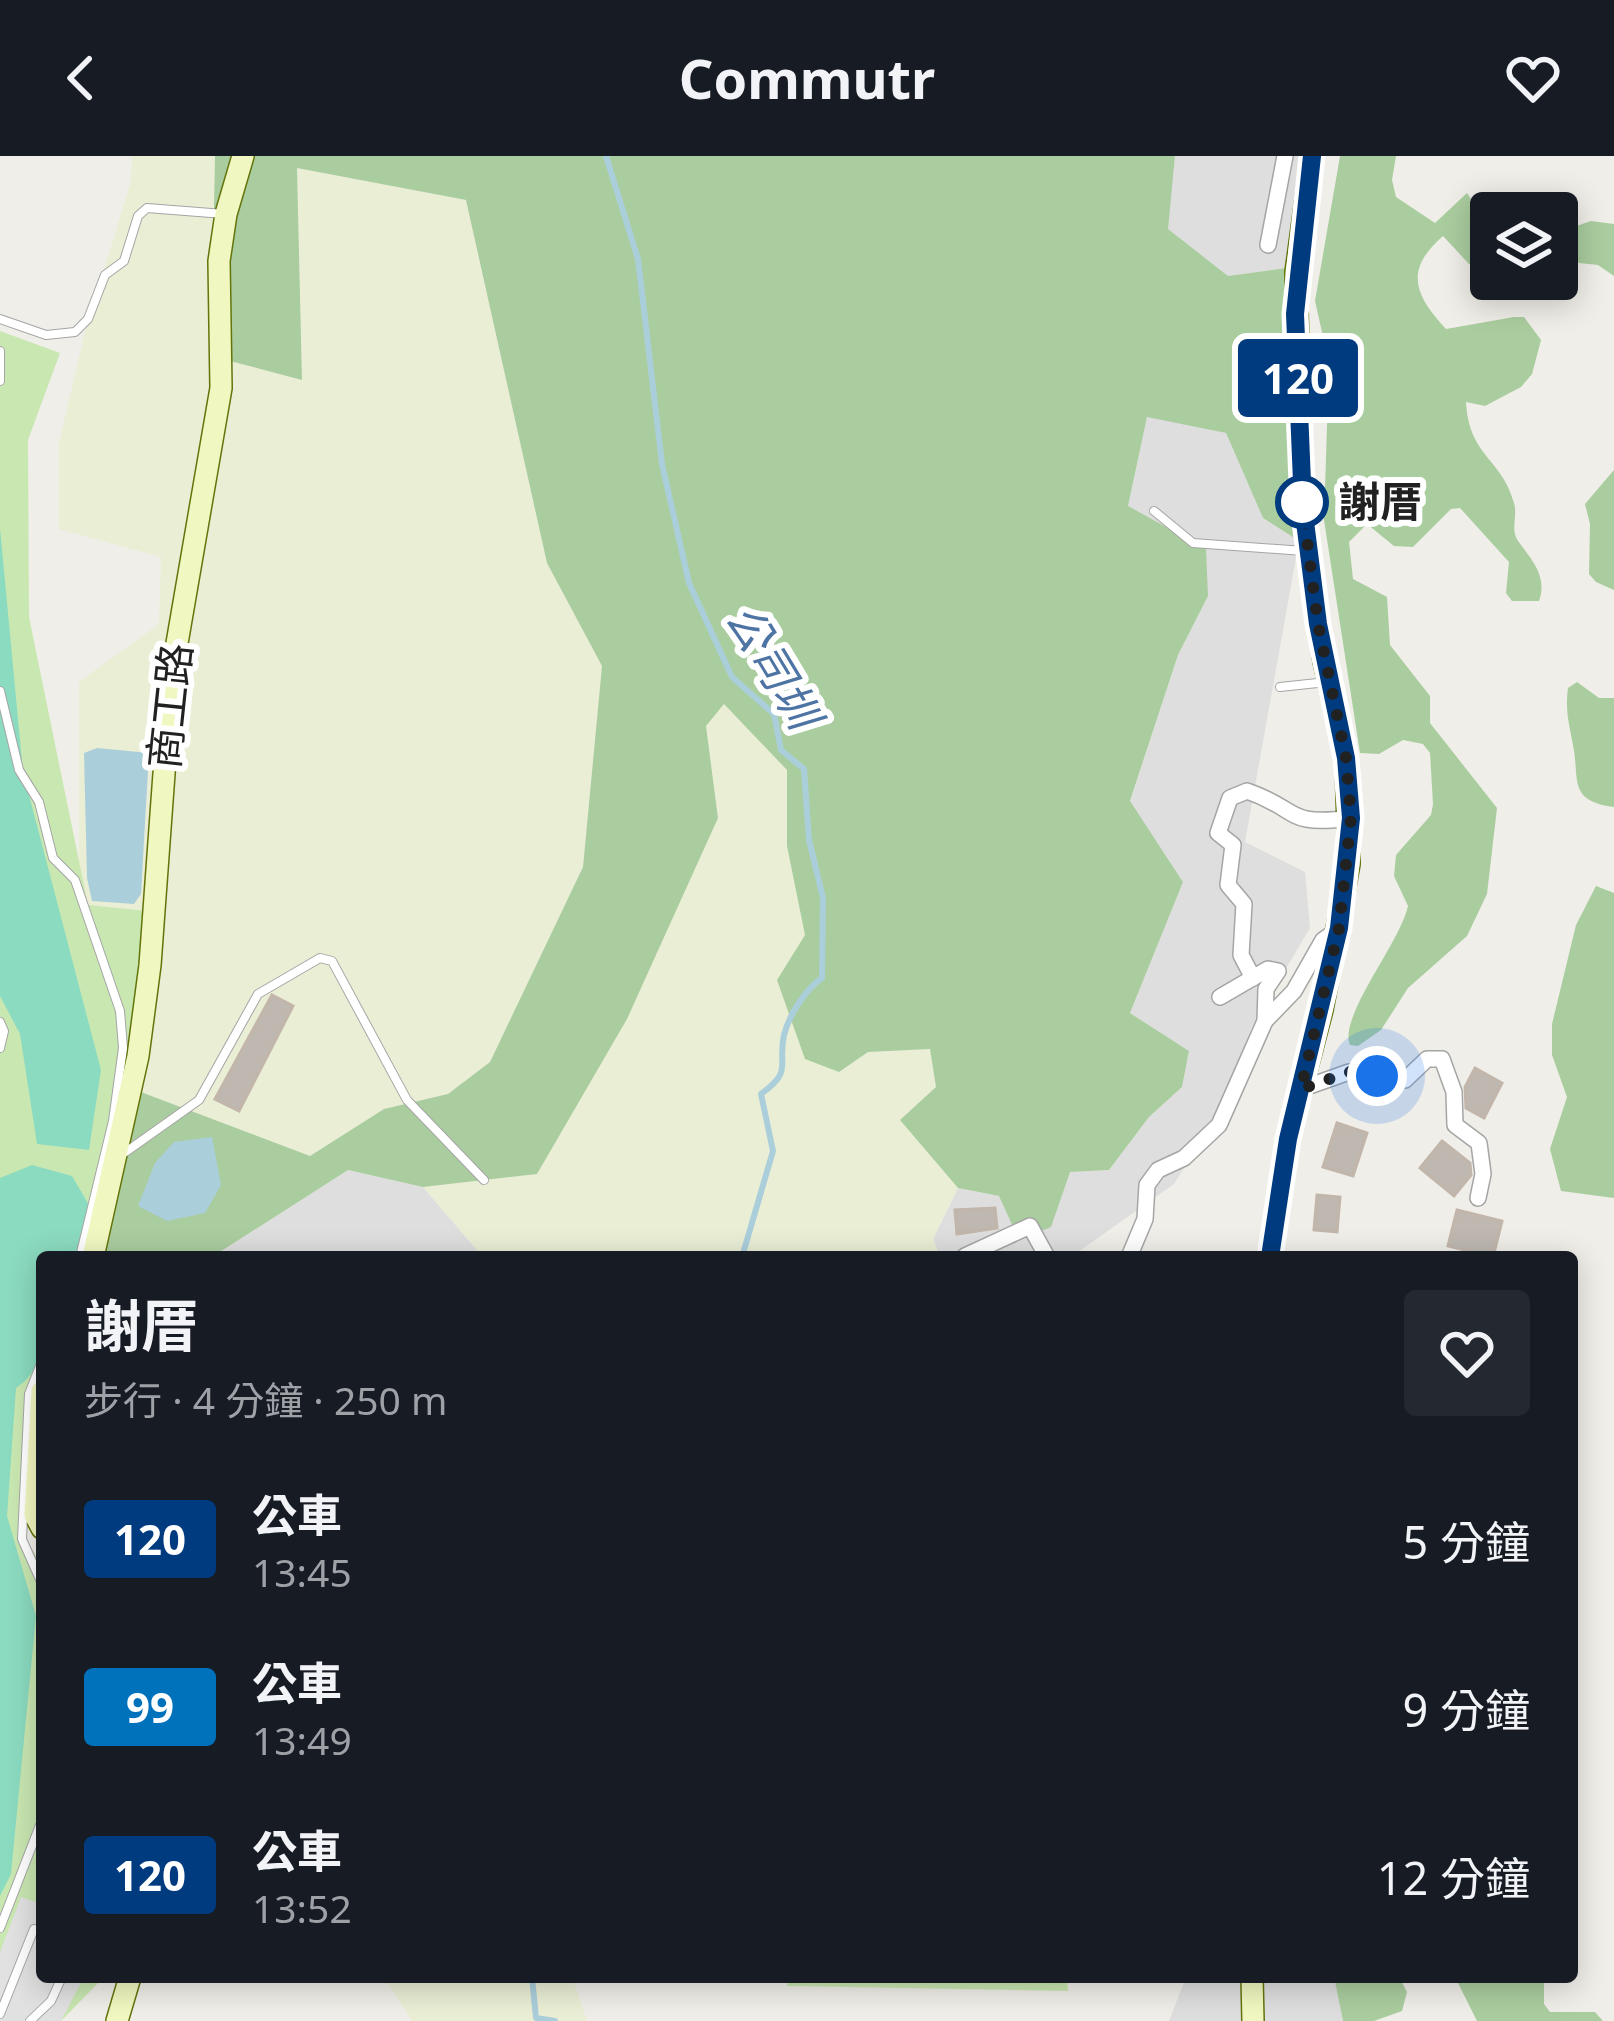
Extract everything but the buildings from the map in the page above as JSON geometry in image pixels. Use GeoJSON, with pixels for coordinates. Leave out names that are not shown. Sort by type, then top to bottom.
{"type":"FeatureCollection","features":[{"type":"Feature","properties":{"kind":"street","name":"商工路"},"geometry":{"type":"LineString","coordinates":[[95,1251],[119,1156],[150,965],[171,678],[221,388],[219,261],[226,214],[243,156]]}},
{"type":"Feature","properties":{"kind":"street"},"geometry":{"type":"LineString","coordinates":[[1268,245],[1285,156]]}},
{"type":"Feature","properties":{"kind":"street"},"geometry":{"type":"LineString","coordinates":[[1271,1251],[1288,1139],[1339,928],[1351,818],[1346,758],[1305,551],[1295,314],[1312,156]]}},
{"type":"Feature","properties":{"kind":"street"},"geometry":{"type":"LineString","coordinates":[[1253,978],[1241,955],[1244,904],[1228,885],[1233,844],[1218,832],[1230,798],[1247,791],[1267,798],[1297,820],[1351,818]]}},
{"type":"Feature","properties":{"kind":"street"},"geometry":{"type":"LineString","coordinates":[[1132,1251],[1145,1220],[1147,1185],[1158,1170],[1184,1158],[1219,1126],[1265,1021],[1294,991],[1323,940],[1339,928]]}},
{"type":"Feature","properties":{"kind":"street"},"geometry":{"type":"LineString","coordinates":[[1220,997],[1268,969],[1278,971],[1266,989],[1265,1021]]}},
{"type":"Feature","properties":{"kind":"street"},"geometry":{"type":"LineString","coordinates":[[1301,1089],[1349,1072],[1405,1080],[1427,1059],[1442,1059],[1454,1093],[1455,1125],[1478,1143],[1483,1174],[1478,1198]]}},
{"type":"Feature","properties":{"kind":"street"},"geometry":{"type":"LineString","coordinates":[[976,1251],[1030,1226],[1044,1251]]}},
{"type":"Feature","properties":{"kind":"street"},"geometry":{"type":"LineString","coordinates":[[117,2021],[128,1983]]}},
{"type":"Feature","properties":{"kind":"street"},"geometry":{"type":"LineString","coordinates":[[1252,1983],[1253,2021]]}},
{"type":"Feature","properties":{"kind":"lane"},"geometry":{"type":"LineString","coordinates":[[0,319],[46,335],[76,332],[88,319],[105,275],[124,260],[138,216],[147,208],[226,214]]}},
{"type":"Feature","properties":{"kind":"lane"},"geometry":{"type":"LineString","coordinates":[[0,351],[0,381]]}},
{"type":"Feature","properties":{"kind":"lane"},"geometry":{"type":"LineString","coordinates":[[1154,511],[1193,543],[1305,551]]}},
{"type":"Feature","properties":{"kind":"lane"},"geometry":{"type":"LineString","coordinates":[[1280,687],[1328,682]]}},
{"type":"Feature","properties":{"kind":"lane"},"geometry":{"type":"LineString","coordinates":[[0,691],[19,770],[39,802],[53,858],[76,880],[120,1011],[123,1048],[113,1120],[81,1251]]}},
{"type":"Feature","properties":{"kind":"lane"},"geometry":{"type":"LineString","coordinates":[[119,1156],[199,1100],[258,994],[320,958],[332,961],[407,1100],[484,1180]]}},
{"type":"Feature","properties":{"kind":"lane"},"geometry":{"type":"LineString","coordinates":[[0,1022],[4,1031],[0,1048]]}},
{"type":"Feature","properties":{"kind":"lane"},"geometry":{"type":"LineString","coordinates":[[36,1376],[29,1394],[22,1539],[36,1570]]}},
{"type":"Feature","properties":{"kind":"lane"},"geometry":{"type":"LineString","coordinates":[[0,1928],[36,1835]]}},
{"type":"Feature","properties":{"kind":"lane"},"geometry":{"type":"LineString","coordinates":[[0,2014],[36,1929]]}},
{"type":"Feature","properties":{"kind":"lane"},"geometry":{"type":"LineString","coordinates":[[31,2021],[59,1983]]}},
{"type":"Feature","properties":{"kind":"shaded area"},"geometry":{"type":"Polygon","coordinates":[[[1175,156],[1309,156],[1294,267],[1228,276],[1167,229],[1175,156]]]}},
{"type":"Feature","properties":{"kind":"shaded area"},"geometry":{"type":"Polygon","coordinates":[[[1147,416],[1226,433],[1263,518],[1299,541],[1245,842],[1305,872],[1310,928],[1251,1028],[1222,1108],[1174,1184],[1079,1251],[938,1251],[933,1239],[958,1188],[999,1196],[1070,1172],[1109,1170],[1149,1117],[1182,1087],[1189,1051],[1130,1013],[1183,882],[1130,802],[1178,655],[1208,596],[1128,506],[1147,416]]]}},
{"type":"Feature","properties":{"kind":"shaded area"},"geometry":{"type":"Polygon","coordinates":[[[348,1170],[423,1187],[478,1251],[221,1251],[348,1170]]]}},
{"type":"Feature","properties":{"kind":"shaded area"},"geometry":{"type":"Polygon","coordinates":[[[21,1897],[36,1902],[36,1983],[81,1983],[61,2021],[0,2021],[0,1952],[21,1897]]]}},
{"type":"Feature","properties":{"kind":"shaded area"},"geometry":{"type":"Polygon","coordinates":[[[1184,1983],[1335,1983],[1343,2021],[1169,2021],[1184,1983]]]}},
{"type":"Feature","properties":{"kind":"green space"},"geometry":{"type":"Polygon","coordinates":[[[132,156],[215,156],[211,355],[302,379],[297,168],[466,200],[547,563],[602,666],[583,867],[490,1062],[448,1094],[384,1109],[310,1156],[125,1086],[147,915],[79,906],[79,682],[159,624],[161,557],[59,529],[59,443],[84,336],[131,181],[132,156]]]}},
{"type":"Feature","properties":{"kind":"green space"},"geometry":{"type":"Polygon","coordinates":[[[215,156],[1175,156],[1168,229],[1228,276],[1294,267],[1299,541],[1263,518],[1226,433],[1147,417],[1128,506],[1206,549],[1208,596],[1178,655],[1130,801],[1183,882],[1130,1013],[1189,1051],[1182,1087],[1149,1117],[1109,1170],[1070,1172],[1051,1227],[1019,1240],[999,1196],[958,1188],[900,1120],[936,1087],[930,1049],[868,1052],[839,1072],[805,1059],[777,980],[805,935],[787,846],[787,770],[724,704],[706,726],[718,818],[627,1019],[537,1174],[423,1187],[348,1170],[221,1251],[90,1251],[125,1086],[310,1156],[384,1109],[448,1094],[490,1062],[583,867],[602,666],[547,563],[466,200],[297,168],[302,380],[211,356],[215,156]]]}},
{"type":"Feature","properties":{"kind":"green space"},"geometry":{"type":"Polygon","coordinates":[[[1340,156],[1396,156],[1392,180],[1396,197],[1435,223],[1467,193],[1470,198],[1470,264],[1443,236],[1419,271],[1426,304],[1446,329],[1524,317],[1541,340],[1532,374],[1521,387],[1485,406],[1466,402],[1473,435],[1509,488],[1516,536],[1540,576],[1539,601],[1512,601],[1506,593],[1509,562],[1460,508],[1451,509],[1413,547],[1394,546],[1367,524],[1349,542],[1353,579],[1387,597],[1390,645],[1430,696],[1430,723],[1497,808],[1487,894],[1467,936],[1408,988],[1381,1030],[1358,1046],[1350,1045],[1353,1017],[1408,906],[1394,876],[1396,855],[1431,815],[1433,804],[1430,753],[1423,744],[1403,740],[1379,754],[1360,753],[1324,520],[1329,363],[1315,301],[1340,156]]]}},
{"type":"Feature","properties":{"kind":"green space"},"geometry":{"type":"Polygon","coordinates":[[[1591,221],[1614,224],[1614,276],[1598,265],[1579,263],[1578,225],[1591,221]]]}},
{"type":"Feature","properties":{"kind":"green space"},"geometry":{"type":"Polygon","coordinates":[[[0,331],[60,353],[28,440],[29,617],[88,905],[147,911],[122,1087],[84,1251],[36,1251],[36,1381],[30,1395],[27,1542],[36,1556],[36,1983],[98,1983],[61,2021],[0,2021],[0,331]]]}},
{"type":"Feature","properties":{"kind":"green space"},"geometry":{"type":"Polygon","coordinates":[[[1614,470],[1614,590],[1589,574],[1590,524],[1585,504],[1614,470]]]}},
{"type":"Feature","properties":{"kind":"green space"},"geometry":{"type":"Polygon","coordinates":[[[0,528],[23,772],[101,1070],[89,1150],[37,1144],[20,1034],[0,996],[0,528]]]}},
{"type":"Feature","properties":{"kind":"green space"},"geometry":{"type":"Polygon","coordinates":[[[1577,682],[1599,698],[1614,698],[1614,807],[1589,800],[1578,786],[1567,704],[1568,688],[1577,682]]]}},
{"type":"Feature","properties":{"kind":"green space"},"geometry":{"type":"Polygon","coordinates":[[[724,704],[787,770],[787,846],[839,1072],[868,1052],[930,1049],[936,1087],[900,1120],[958,1188],[933,1239],[938,1251],[478,1251],[423,1187],[537,1174],[718,818],[706,726],[724,704]]]}},
{"type":"Feature","properties":{"kind":"green space"},"geometry":{"type":"Polygon","coordinates":[[[1596,886],[1614,893],[1614,1198],[1561,1191],[1550,1149],[1567,1097],[1552,1055],[1552,1024],[1576,925],[1596,886]]]}},
{"type":"Feature","properties":{"kind":"green space"},"geometry":{"type":"Polygon","coordinates":[[[32,1165],[72,1176],[89,1205],[80,1251],[36,1251],[36,1365],[16,1388],[7,1516],[36,1616],[11,1874],[0,1896],[0,1178],[32,1165]]]}},
{"type":"Feature","properties":{"kind":"green space"},"geometry":{"type":"Polygon","coordinates":[[[388,1983],[574,1983],[587,2021],[412,2021],[388,1983]]]}},
{"type":"Feature","properties":{"kind":"green space"},"geometry":{"type":"Polygon","coordinates":[[[1067,1983],[1068,1991],[787,1986],[1067,1983]]]}},
{"type":"Feature","properties":{"kind":"green space"},"geometry":{"type":"Polygon","coordinates":[[[1335,1983],[1402,1983],[1407,1992],[1402,2011],[1374,2021],[1343,2021],[1335,1983]]]}},
{"type":"Feature","properties":{"kind":"green space"},"geometry":{"type":"Polygon","coordinates":[[[1458,1983],[1544,1983],[1544,2004],[1550,2012],[1595,2012],[1603,2021],[1477,2021],[1458,1983]]]}},
{"type":"Feature","properties":{"kind":"water"},"geometry":{"type":"Polygon","coordinates":[[[97,748],[149,753],[141,894],[134,904],[92,901],[87,878],[84,753],[97,748]]]}},
{"type":"Feature","properties":{"kind":"water"},"geometry":{"type":"Polygon","coordinates":[[[212,1137],[221,1185],[205,1213],[167,1221],[138,1206],[155,1163],[174,1142],[212,1137]]]}},
{"type":"Feature","properties":{"kind":"waterway","name":"公司圳"},"geometry":{"type":"LineString","coordinates":[[606,156],[638,259],[662,464],[689,583],[732,677],[774,714],[781,750],[804,769],[809,840],[823,898],[822,978],[794,1011],[784,1035],[781,1073],[761,1094],[773,1151],[744,1251]]}},
{"type":"Feature","properties":{"kind":"waterway","name":"公司圳"},"geometry":{"type":"LineString","coordinates":[[533,1983],[536,2018],[555,2021]]}},
{"type":"Feature","properties":{"kind":"bus line","name":"120"},"geometry":{"type":"LineString","coordinates":[[1271,1251],[1288,1139],[1339,928],[1351,818],[1346,758],[1305,551],[1295,314],[1312,156]]}},
{"type":"Feature","properties":{"kind":"place","name":"謝厝"},"geometry":{"type":"Point","coordinates":[1302,502]}},
{"type":"Feature","properties":{"kind":"route"},"geometry":{"type":"LineString","coordinates":[[1302,502],[1305,551],[1346,758],[1351,818],[1339,928],[1301,1089],[1349,1072],[1377,1076]]}}]}
